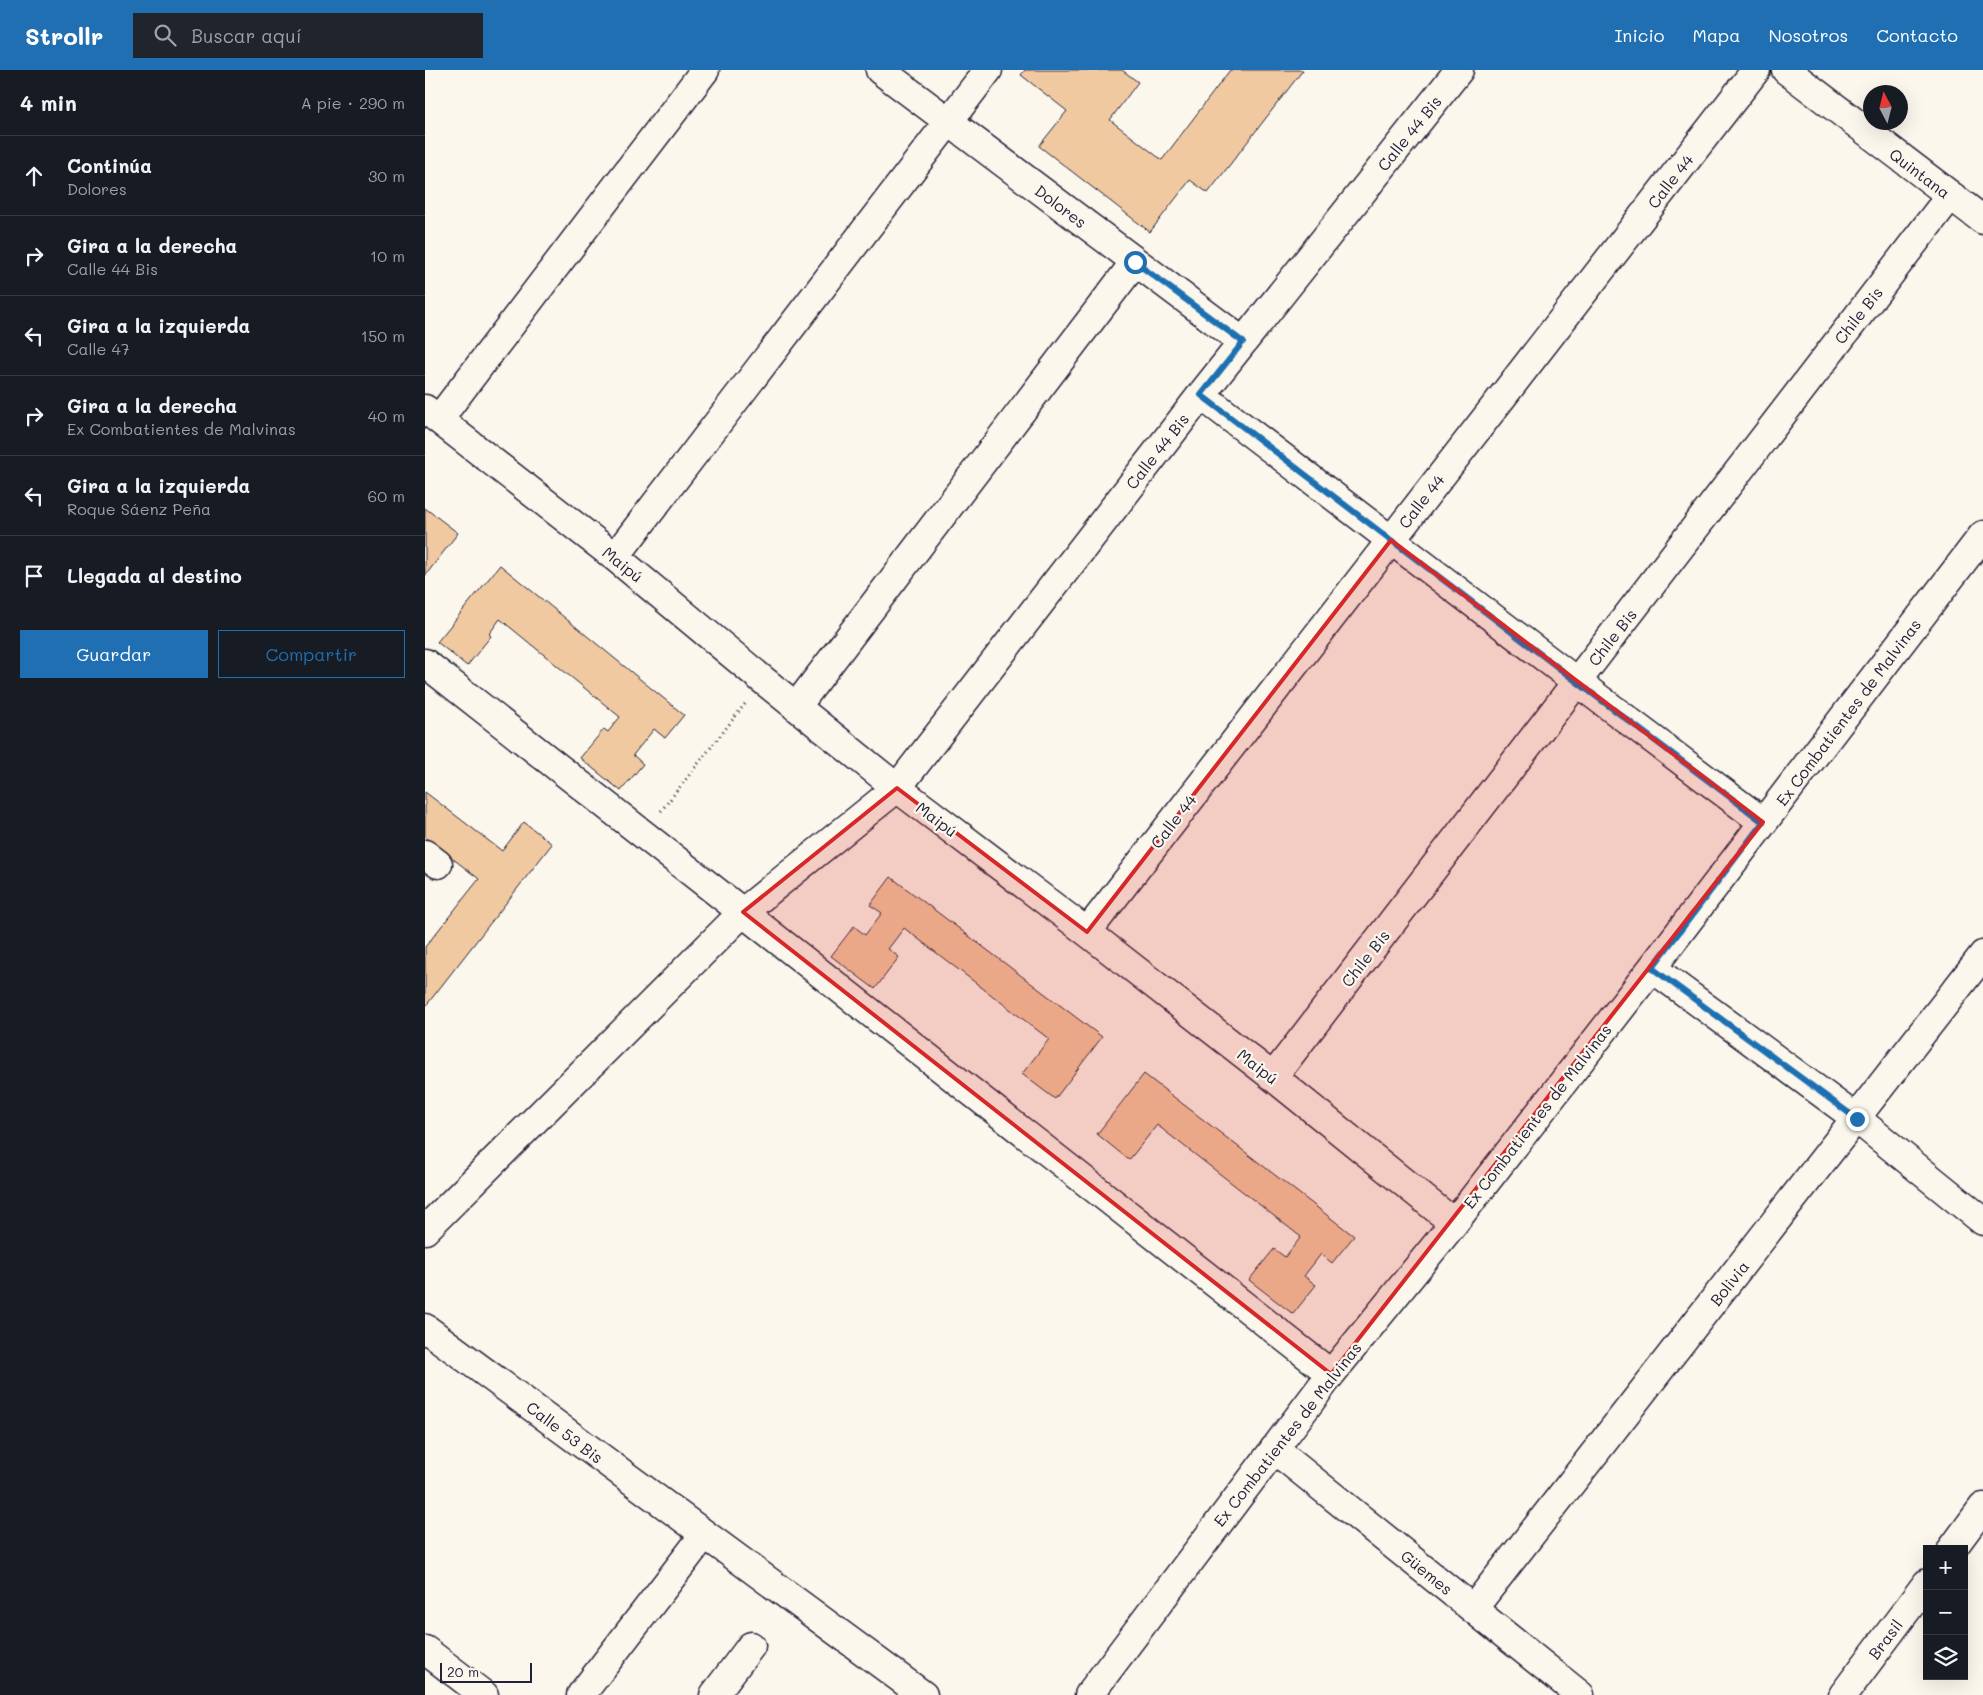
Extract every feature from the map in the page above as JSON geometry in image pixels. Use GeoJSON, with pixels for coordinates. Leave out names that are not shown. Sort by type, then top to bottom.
{"type":"FeatureCollection","features":[{"type":"Feature","properties":{"kind":"street"},"geometry":{"type":"LineString","coordinates":[[432,414],[705,70]]}},
{"type":"Feature","properties":{"kind":"street","name":"Dolores"},"geometry":{"type":"LineString","coordinates":[[880,70],[1243,342]]}},
{"type":"Feature","properties":{"kind":"street"},"geometry":{"type":"LineString","coordinates":[[615,557],[987,70]]}},
{"type":"Feature","properties":{"kind":"street","name":"Calle 44 Bis"},"geometry":{"type":"LineString","coordinates":[[425,1230],[743,912],[897,788],[1201,395],[1459,70]]}},
{"type":"Feature","properties":{"kind":"street","name":"Calle 44"},"geometry":{"type":"LineString","coordinates":[[1087,932],[1756,70]]}},
{"type":"Feature","properties":{"kind":"street","name":"Quintana"},"geometry":{"type":"LineString","coordinates":[[1786,70],[1983,220]]}},
{"type":"Feature","properties":{"kind":"street","name":"Chile Bis"},"geometry":{"type":"LineString","coordinates":[[1273,1077],[1950,196]]}},
{"type":"Feature","properties":{"kind":"street"},"geometry":{"type":"LineString","coordinates":[[796,707],[1135,262]]}},
{"type":"Feature","properties":{"kind":"street"},"geometry":{"type":"LineString","coordinates":[[1201,395],[1763,822]]}},
{"type":"Feature","properties":{"kind":"street","name":"Maipú"},"geometry":{"type":"LineString","coordinates":[[432,414],[615,557],[897,788],[1087,932],[1273,1077],[1454,1223]]}},
{"type":"Feature","properties":{"kind":"street","name":"Ex Combatientes de Malvinas"},"geometry":{"type":"LineString","coordinates":[[1089,1695],[1331,1374],[1454,1223],[1652,968],[1983,535]]}},
{"type":"Feature","properties":{"kind":"street"},"geometry":{"type":"LineString","coordinates":[[425,663],[1331,1374]]}},
{"type":"Feature","properties":{"kind":"street","name":"Bolivia"},"geometry":{"type":"LineString","coordinates":[[1473,1609],[1983,955]]}},
{"type":"Feature","properties":{"kind":"street"},"geometry":{"type":"LineString","coordinates":[[1652,968],[1857,1119],[1983,1221]]}},
{"type":"Feature","properties":{"kind":"street","name":"Calle 53 Bis"},"geometry":{"type":"LineString","coordinates":[[425,1328],[704,1536],[923,1695]]}},
{"type":"Feature","properties":{"kind":"street","name":"Güemes"},"geometry":{"type":"LineString","coordinates":[[1274,1448],[1580,1695]]}},
{"type":"Feature","properties":{"kind":"street"},"geometry":{"type":"LineString","coordinates":[[1955,1545],[1983,1507]]}},
{"type":"Feature","properties":{"kind":"street"},"geometry":{"type":"LineString","coordinates":[[581,1695],[704,1536]]}},
{"type":"Feature","properties":{"kind":"street","name":"Brasil"},"geometry":{"type":"LineString","coordinates":[[1843,1695],[1923,1588]]}},
{"type":"Feature","properties":{"kind":"street"},"geometry":{"type":"LineString","coordinates":[[714,1695],[751,1646]]}},
{"type":"Feature","properties":{"kind":"street"},"geometry":{"type":"LineString","coordinates":[[425,1650],[484,1695]]}},
{"type":"Feature","properties":{"kind":"path"},"geometry":{"type":"LineString","coordinates":[[644,834],[763,680]]}},
{"type":"Feature","properties":{"kind":"highlighted area"},"geometry":{"type":"Polygon","coordinates":[[[1391,540],[1763,822],[1331,1374],[743,912],[897,788],[1087,932],[1391,540]]]}},
{"type":"Feature","properties":{"kind":"building"},"geometry":{"type":"Polygon","coordinates":[[[1025,70],[1122,70],[1138,82],[1110,120],[1162,160],[1230,70],[1303,70],[1208,193],[1190,180],[1150,232],[1039,146],[1067,111],[1021,75],[1025,70]]]}},
{"type":"Feature","properties":{"kind":"building"},"geometry":{"type":"Polygon","coordinates":[[[425,508],[458,533],[425,576],[425,508]]]}},
{"type":"Feature","properties":{"kind":"building"},"geometry":{"type":"Polygon","coordinates":[[[500,565],[684,715],[665,738],[654,729],[633,755],[643,764],[621,791],[580,758],[604,729],[608,732],[620,717],[500,619],[489,634],[491,636],[467,666],[437,642],[500,565]]]}},
{"type":"Feature","properties":{"kind":"building"},"geometry":{"type":"Polygon","coordinates":[[[425,792],[502,851],[524,822],[552,844],[425,1007],[425,947],[479,879],[425,837],[425,792]]]}},
{"type":"Feature","properties":{"kind":"building"},"geometry":{"type":"Polygon","coordinates":[[[891,877],[1102,1037],[1055,1099],[1022,1074],[1049,1039],[904,928],[888,949],[899,957],[875,989],[831,956],[854,926],[865,935],[882,913],[870,905],[891,877]]]}},
{"type":"Feature","properties":{"kind":"building"},"geometry":{"type":"Polygon","coordinates":[[[1144,1074],[1354,1236],[1332,1263],[1321,1254],[1304,1276],[1316,1285],[1293,1314],[1249,1280],[1274,1249],[1285,1257],[1301,1237],[1157,1125],[1129,1160],[1097,1134],[1144,1074]]]}},
{"type":"Feature","properties":{"kind":"route"},"geometry":{"type":"LineString","coordinates":[[1135,262],[1243,342],[1201,395],[1763,822],[1652,968],[1857,1119]]}}]}
